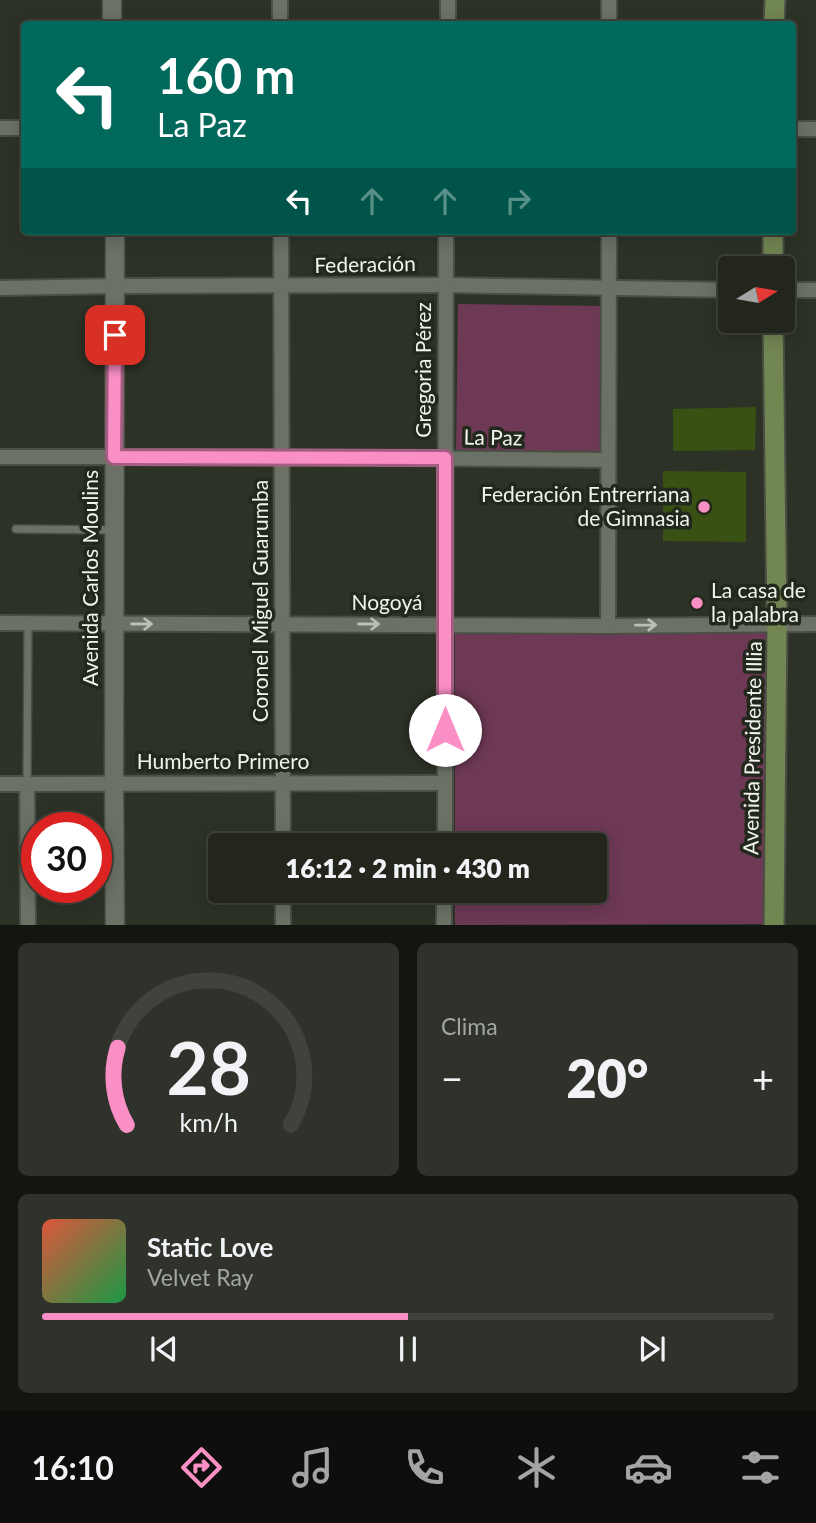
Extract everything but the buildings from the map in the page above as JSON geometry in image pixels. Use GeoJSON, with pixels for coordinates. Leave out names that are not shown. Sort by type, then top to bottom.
{"type":"FeatureCollection","features":[{"type":"Feature","properties":{"kind":"main road"},"geometry":{"type":"LineString","coordinates":[[774,21],[775,0]]}},
{"type":"Feature","properties":{"kind":"main road"},"geometry":{"type":"LineString","coordinates":[[773,235],[773,256]]}},
{"type":"Feature","properties":{"kind":"main road","name":"Avenida Presidente Illia"},"geometry":{"type":"LineString","coordinates":[[774,333],[777,624],[774,925]]}},
{"type":"Feature","properties":{"kind":"street"},"geometry":{"type":"LineString","coordinates":[[112,0],[112,21]]}},
{"type":"Feature","properties":{"kind":"street"},"geometry":{"type":"LineString","coordinates":[[280,0],[280,21]]}},
{"type":"Feature","properties":{"kind":"street"},"geometry":{"type":"LineString","coordinates":[[447,21],[448,0]]}},
{"type":"Feature","properties":{"kind":"street"},"geometry":{"type":"LineString","coordinates":[[609,21],[610,0]]}},
{"type":"Feature","properties":{"kind":"street"},"geometry":{"type":"LineString","coordinates":[[0,128],[21,128]]}},
{"type":"Feature","properties":{"kind":"street"},"geometry":{"type":"LineString","coordinates":[[796,129],[816,129]]}},
{"type":"Feature","properties":{"kind":"street","name":"Avenida Carlos Moulins"},"geometry":{"type":"LineString","coordinates":[[115,235],[115,925]]}},
{"type":"Feature","properties":{"kind":"street","name":"Coronel Miguel Guarumba"},"geometry":{"type":"LineString","coordinates":[[281,235],[283,833]]}},
{"type":"Feature","properties":{"kind":"street","name":"Gregoria Pérez"},"geometry":{"type":"LineString","coordinates":[[445,833],[446,235]]}},
{"type":"Feature","properties":{"kind":"street"},"geometry":{"type":"LineString","coordinates":[[608,625],[609,235]]}},
{"type":"Feature","properties":{"kind":"street","name":"Federación"},"geometry":{"type":"LineString","coordinates":[[0,288],[445,285],[718,290]]}},
{"type":"Feature","properties":{"kind":"street"},"geometry":{"type":"LineString","coordinates":[[795,290],[816,290]]}},
{"type":"Feature","properties":{"kind":"street","name":"La Paz"},"geometry":{"type":"LineString","coordinates":[[0,457],[608,460]]}},
{"type":"Feature","properties":{"kind":"street","name":"Nogoyá"},"geometry":{"type":"LineString","coordinates":[[0,623],[816,624]]}},
{"type":"Feature","properties":{"kind":"street"},"geometry":{"type":"LineString","coordinates":[[27,783],[28,925]]}},
{"type":"Feature","properties":{"kind":"street","name":"Humberto Primero"},"geometry":{"type":"LineString","coordinates":[[0,784],[445,783]]}},
{"type":"Feature","properties":{"kind":"street"},"geometry":{"type":"LineString","coordinates":[[283,903],[283,925]]}},
{"type":"Feature","properties":{"kind":"street"},"geometry":{"type":"LineString","coordinates":[[444,903],[444,925]]}},
{"type":"Feature","properties":{"kind":"lane"},"geometry":{"type":"LineString","coordinates":[[16,529],[114,530]]}},
{"type":"Feature","properties":{"kind":"lane"},"geometry":{"type":"LineString","coordinates":[[27,783],[29,623]]}},
{"type":"Feature","properties":{"kind":"shaded area"},"geometry":{"type":"Polygon","coordinates":[[[458,304],[605,306],[603,456],[456,454],[458,304]]]}},
{"type":"Feature","properties":{"kind":"shaded area"},"geometry":{"type":"Polygon","coordinates":[[[455,631],[767,632],[766,924],[455,925],[455,903],[607,903],[607,833],[455,833],[455,631]]]}},
{"type":"Feature","properties":{"kind":"place","name":"Federación Entrerriana de Gimnasia"},"geometry":{"type":"Point","coordinates":[704,507]}},
{"type":"Feature","properties":{"kind":"place","name":"La casa de la palabra"},"geometry":{"type":"Point","coordinates":[697,603]}},
{"type":"Feature","properties":{"kind":"route"},"geometry":{"type":"LineString","coordinates":[[115,335],[114,457],[445,458],[445,730]]}}]}
